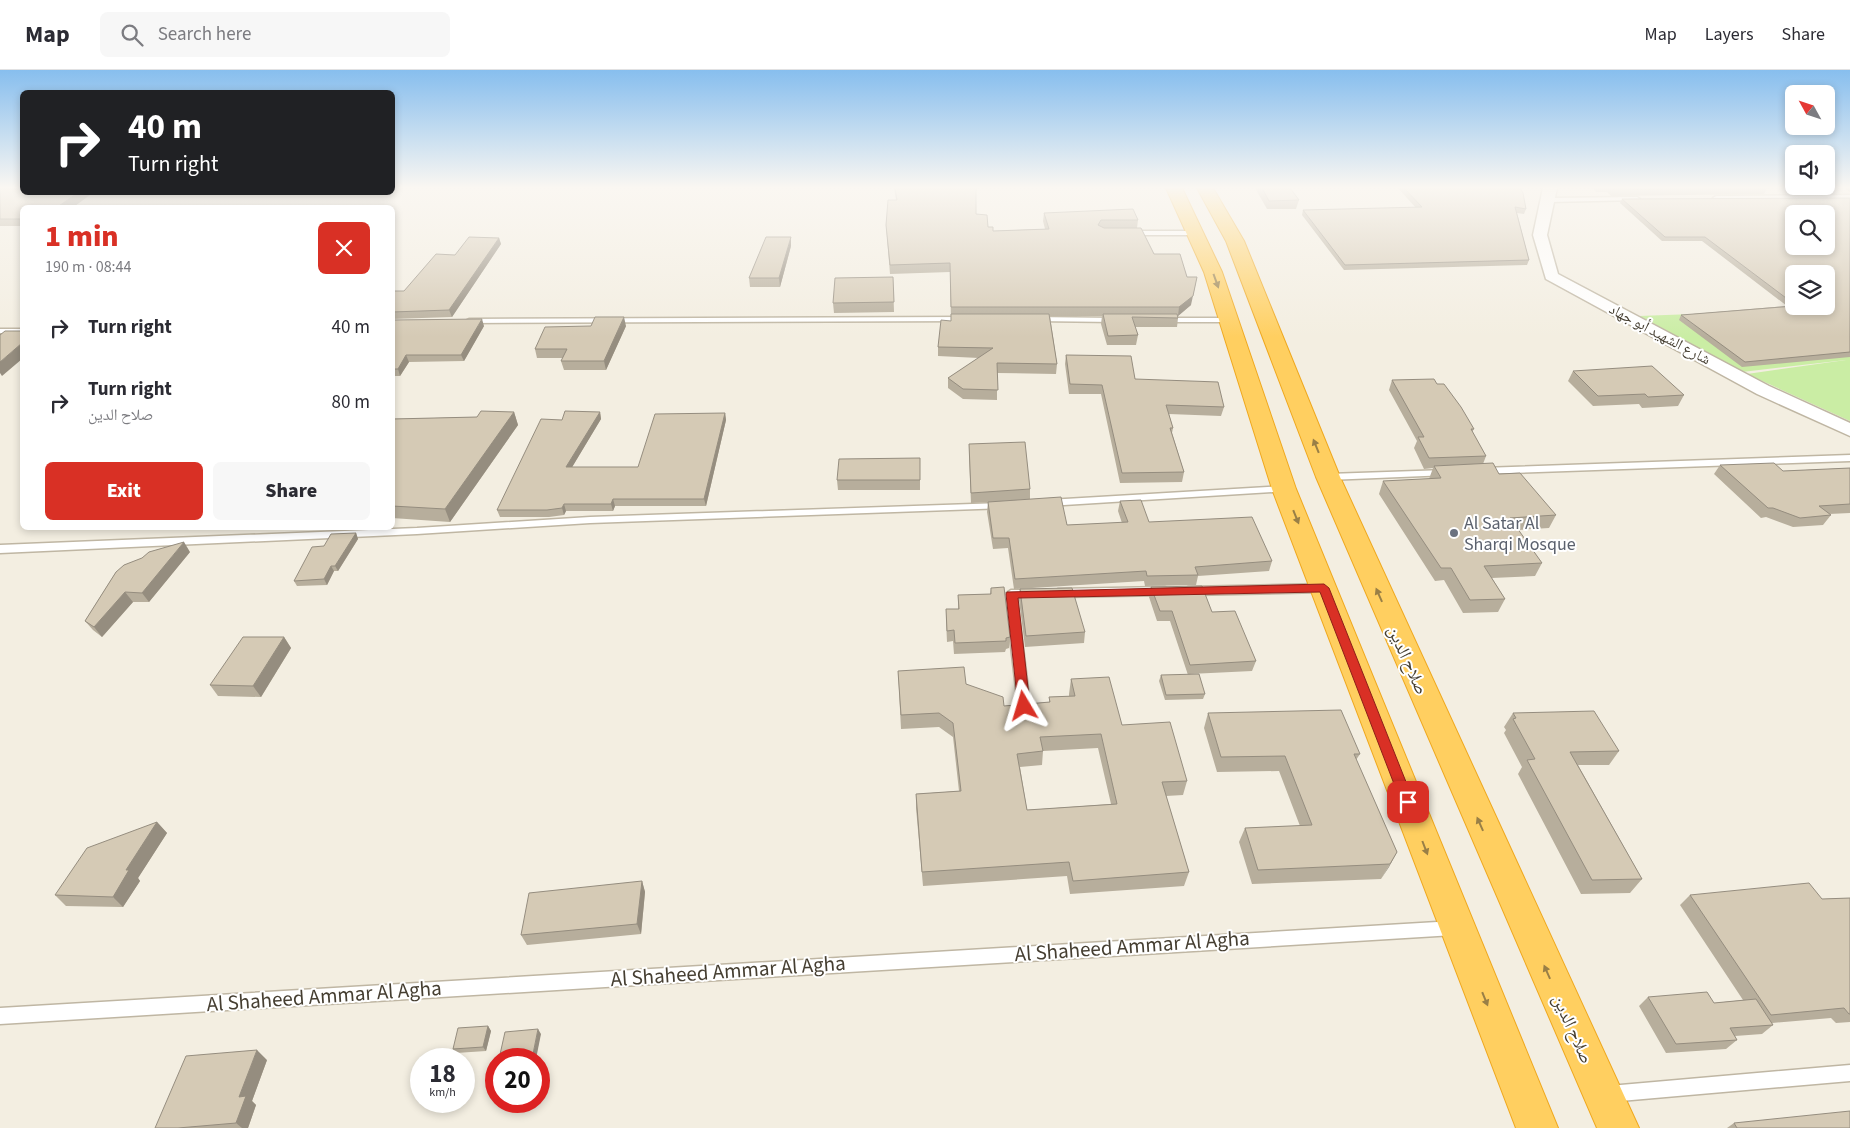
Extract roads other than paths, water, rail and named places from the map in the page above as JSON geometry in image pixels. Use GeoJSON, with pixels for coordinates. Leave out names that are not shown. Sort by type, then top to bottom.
{"type":"FeatureCollection","features":[{"type":"Feature","properties":{"kind":"highway"},"geometry":{"type":"LineString","coordinates":[[1197,237],[1230,320],[1284,489],[1456,928],[1537,1128]]}},
{"type":"Feature","properties":{"kind":"highway"},"geometry":{"type":"LineString","coordinates":[[1227,237],[1235,241]]}},
{"type":"Feature","properties":{"kind":"highway","name":"صلاح الدين"},"geometry":{"type":"LineString","coordinates":[[1233,237],[1328,477],[1494,856],[1618,1128]]}},
{"type":"Feature","properties":{"kind":"street","name":"شارع الشهيد أبو جهاد"},"geometry":{"type":"LineString","coordinates":[[1541,237],[1551,276],[1762,390],[1850,430]]}},
{"type":"Feature","properties":{"kind":"lane"},"geometry":{"type":"LineString","coordinates":[[462,321],[973,319]]}},
{"type":"Feature","properties":{"kind":"lane"},"geometry":{"type":"LineString","coordinates":[[1023,319],[1121,320]]}},
{"type":"Feature","properties":{"kind":"lane"},"geometry":{"type":"LineString","coordinates":[[1151,320],[1230,320]]}},
{"type":"Feature","properties":{"kind":"lane"},"geometry":{"type":"LineString","coordinates":[[0,331],[20,331]]}},
{"type":"Feature","properties":{"kind":"lane"},"geometry":{"type":"LineString","coordinates":[[1476,472],[1850,458]]}},
{"type":"Feature","properties":{"kind":"lane"},"geometry":{"type":"LineString","coordinates":[[1328,477],[1456,472]]}},
{"type":"Feature","properties":{"kind":"lane"},"geometry":{"type":"LineString","coordinates":[[1039,504],[1284,489]]}},
{"type":"Feature","properties":{"kind":"lane"},"geometry":{"type":"LineString","coordinates":[[0,549],[407,531],[590,520],[1009,506]]}},
{"type":"Feature","properties":{"kind":"lane"},"geometry":{"type":"LineString","coordinates":[[1024,706],[1012,594],[1324,588]]}},
{"type":"Feature","properties":{"kind":"lane","name":"Al Shaheed Ammar Al Agha"},"geometry":{"type":"LineString","coordinates":[[0,1016],[1456,928]]}},
{"type":"Feature","properties":{"kind":"lane"},"geometry":{"type":"LineString","coordinates":[[1602,1094],[1850,1073]]}},
{"type":"Feature","properties":{"kind":"place","name":"Al Satar Al Sharqi Mosque"},"geometry":{"type":"Point","coordinates":[1454,533]}}]}
